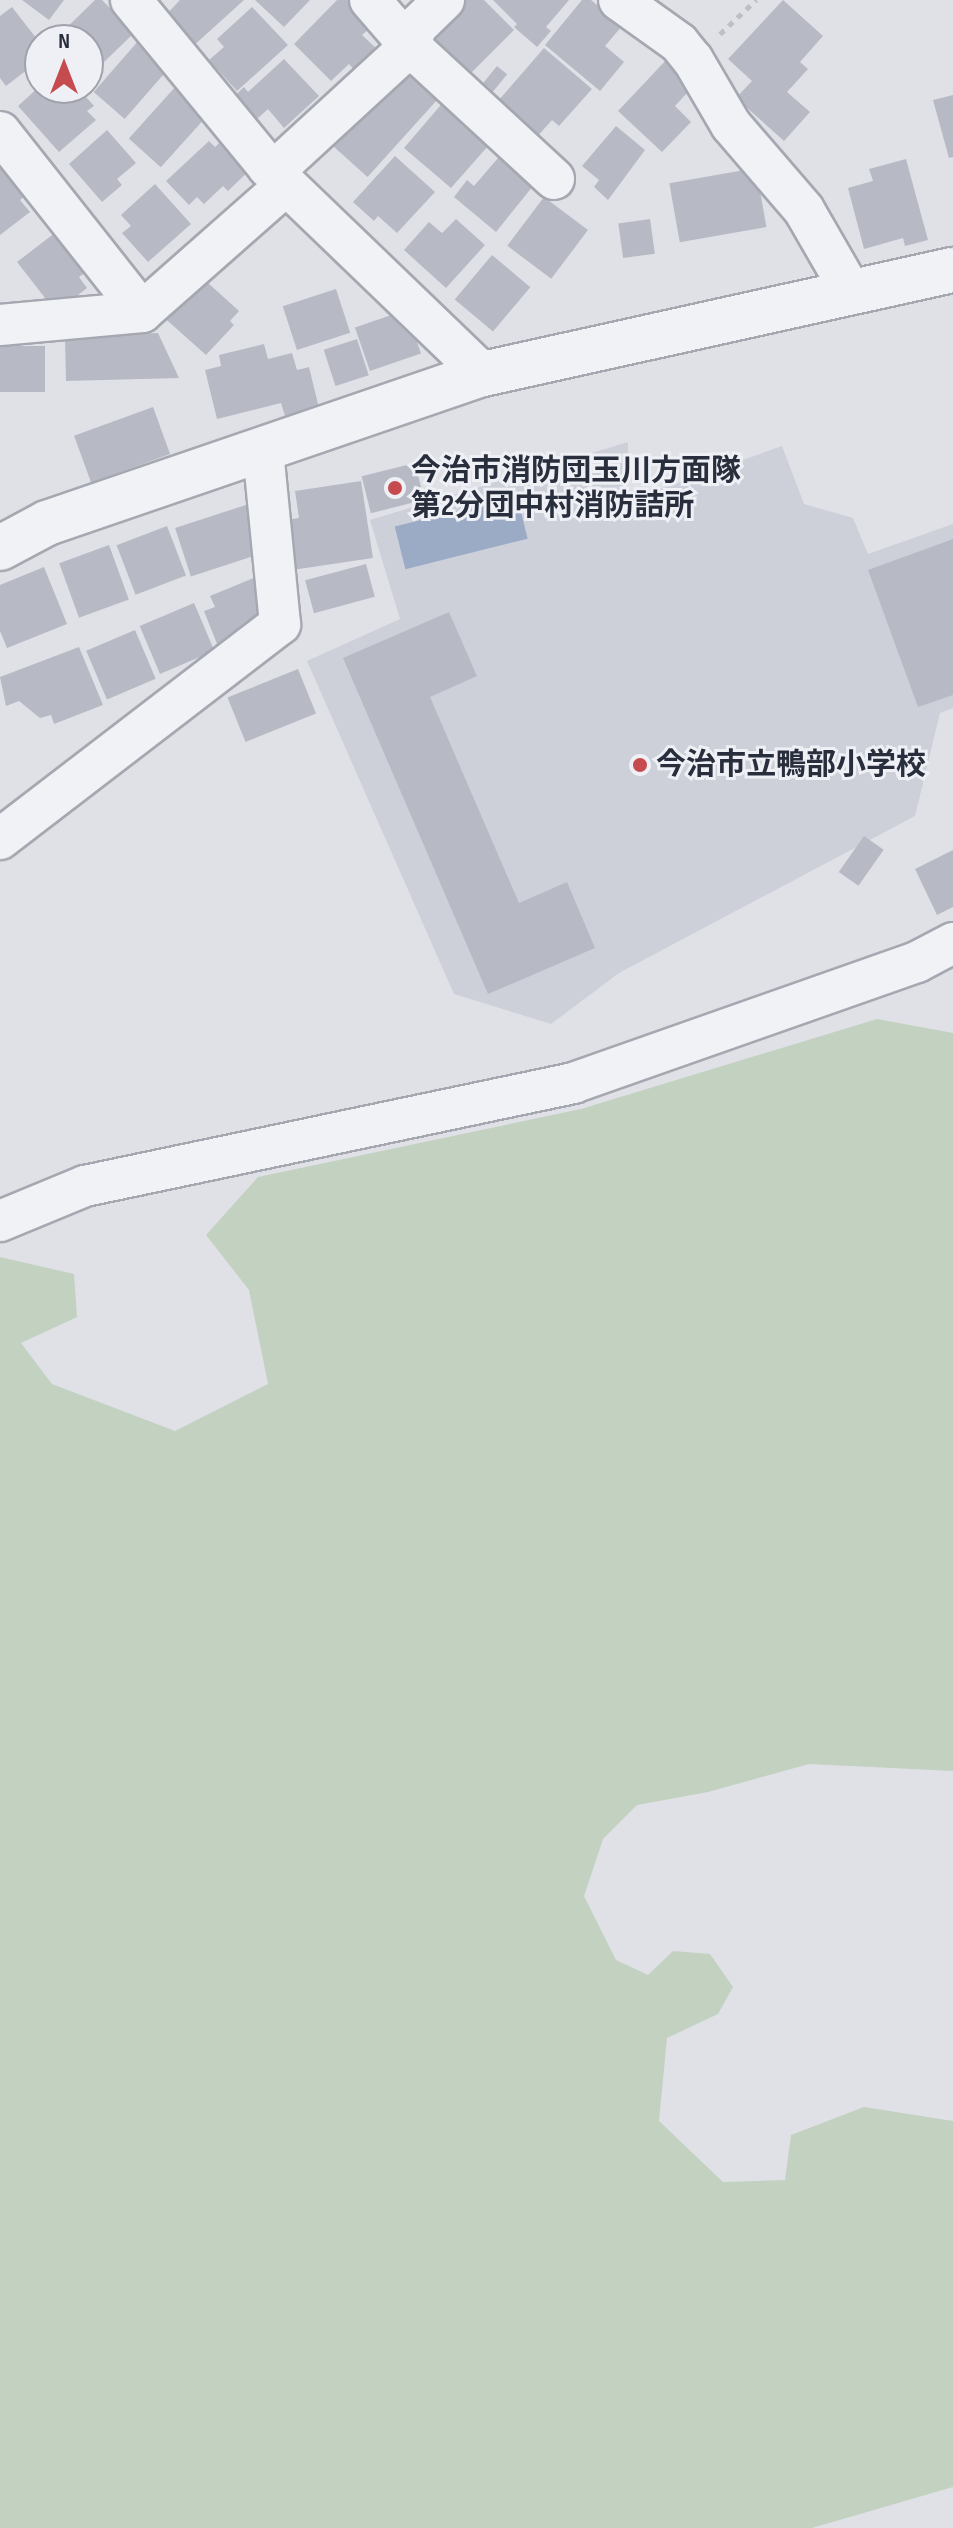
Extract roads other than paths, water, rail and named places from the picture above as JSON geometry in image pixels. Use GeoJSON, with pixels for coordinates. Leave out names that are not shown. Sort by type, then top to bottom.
{"type":"FeatureCollection","features":[{"type":"Feature","properties":{"kind":"street"},"geometry":{"type":"LineString","coordinates":[[131,0],[280,178],[483,374]]}},
{"type":"Feature","properties":{"kind":"street"},"geometry":{"type":"LineString","coordinates":[[370,0],[410,46],[554,179]]}},
{"type":"Feature","properties":{"kind":"street"},"geometry":{"type":"LineString","coordinates":[[0,325],[142,312],[410,46],[416,27],[444,0]]}},
{"type":"Feature","properties":{"kind":"street"},"geometry":{"type":"LineString","coordinates":[[619,0],[679,43],[693,60],[731,125],[804,210],[852,293]]}},
{"type":"Feature","properties":{"kind":"street"},"geometry":{"type":"LineString","coordinates":[[0,132],[142,312]]}},
{"type":"Feature","properties":{"kind":"street"},"geometry":{"type":"LineString","coordinates":[[0,548],[47,523],[263,452],[483,374],[953,270]]}},
{"type":"Feature","properties":{"kind":"street"},"geometry":{"type":"LineString","coordinates":[[0,839],[280,624],[263,452]]}},
{"type":"Feature","properties":{"kind":"street"},"geometry":{"type":"LineString","coordinates":[[0,1221],[85,1186],[573,1083],[917,962],[953,943]]}},
{"type":"Feature","properties":{"kind":"water"},"geometry":{"type":"Polygon","coordinates":[[[517,496],[528,539],[405,569],[395,526],[517,496]]]}},
{"type":"Feature","properties":{"kind":"place","name":"今治市消防団玉川方面隊 第2分団中村消防詰所"},"geometry":{"type":"Point","coordinates":[395,488]}},
{"type":"Feature","properties":{"kind":"place","name":"今治市立鴨部小学校"},"geometry":{"type":"Point","coordinates":[640,765]}}]}
